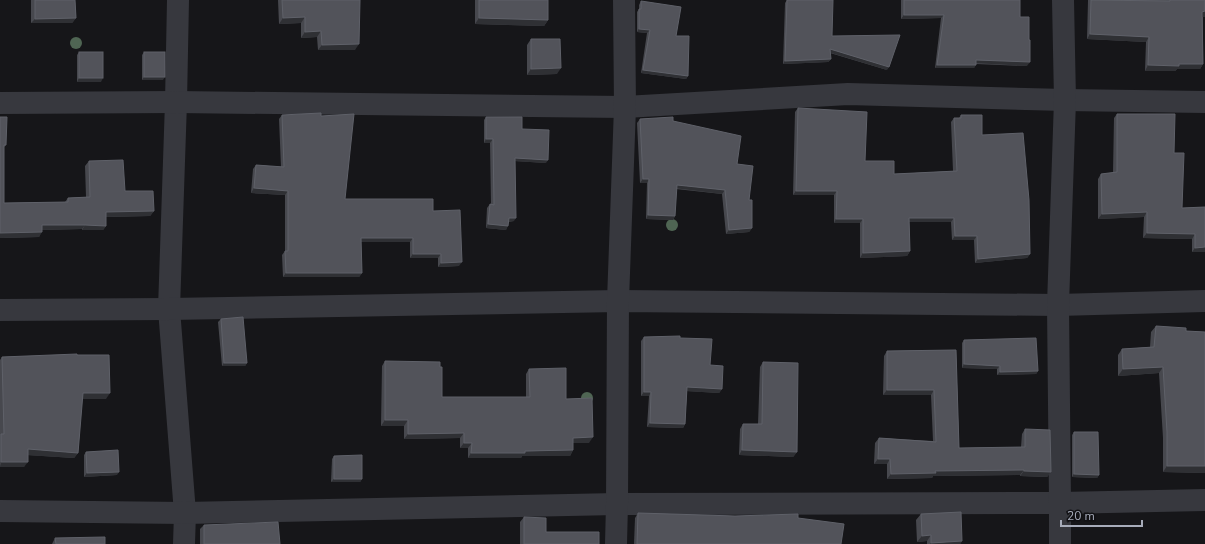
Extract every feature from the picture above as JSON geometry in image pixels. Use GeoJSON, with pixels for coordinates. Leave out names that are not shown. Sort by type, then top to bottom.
{"type":"FeatureCollection","features":[{"type":"Feature","properties":{"kind":"street"},"geometry":{"type":"LineString","coordinates":[[178,0],[169,308],[186,513],[184,544]]}},
{"type":"Feature","properties":{"kind":"street"},"geometry":{"type":"LineString","coordinates":[[616,544],[618,301],[625,107],[624,0]]}},
{"type":"Feature","properties":{"kind":"street"},"geometry":{"type":"LineString","coordinates":[[1060,544],[1058,305],[1065,100],[1063,0]]}},
{"type":"Feature","properties":{"kind":"street"},"geometry":{"type":"LineString","coordinates":[[0,103],[176,102],[625,107],[848,94],[1205,102]]}},
{"type":"Feature","properties":{"kind":"street"},"geometry":{"type":"LineString","coordinates":[[0,310],[618,301],[1058,305],[1205,301]]}},
{"type":"Feature","properties":{"kind":"street"},"geometry":{"type":"LineString","coordinates":[[0,511],[186,513],[617,504],[1060,503],[1205,500]]}},
{"type":"Feature","properties":{"kind":"building"},"geometry":{"type":"Polygon","coordinates":[[[35,0],[75,0],[76,18],[35,19],[35,0]]]}},
{"type":"Feature","properties":{"kind":"building"},"geometry":{"type":"Polygon","coordinates":[[[282,0],[360,0],[359,44],[322,45],[321,31],[305,32],[305,17],[283,18],[282,0]]]}},
{"type":"Feature","properties":{"kind":"building"},"geometry":{"type":"Polygon","coordinates":[[[479,0],[548,0],[548,20],[479,18],[479,0]]]}},
{"type":"Feature","properties":{"kind":"building"},"geometry":{"type":"Polygon","coordinates":[[[787,0],[833,0],[832,36],[900,35],[889,67],[830,49],[831,59],[785,61],[787,0]]]}},
{"type":"Feature","properties":{"kind":"building"},"geometry":{"type":"Polygon","coordinates":[[[904,0],[1020,0],[1020,17],[1029,17],[1030,62],[976,60],[976,65],[937,65],[944,15],[904,15],[904,0]]]}},
{"type":"Feature","properties":{"kind":"building"},"geometry":{"type":"Polygon","coordinates":[[[1091,0],[1205,0],[1205,11],[1202,12],[1203,64],[1179,64],[1179,66],[1148,65],[1149,37],[1090,34],[1091,0]]]}},
{"type":"Feature","properties":{"kind":"building"},"geometry":{"type":"Polygon","coordinates":[[[641,1],[681,7],[676,36],[689,36],[688,76],[643,70],[650,30],[639,29],[639,9],[641,9],[641,1]]]}},
{"type":"Feature","properties":{"kind":"building"},"geometry":{"type":"Polygon","coordinates":[[[531,39],[560,39],[561,68],[531,69],[531,39]]]}},
{"type":"Feature","properties":{"kind":"building"},"geometry":{"type":"Polygon","coordinates":[[[79,52],[103,52],[103,78],[79,78],[79,52]]]}},
{"type":"Feature","properties":{"kind":"building"},"geometry":{"type":"Polygon","coordinates":[[[144,52],[165,52],[165,77],[144,77],[144,52]]]}},
{"type":"Feature","properties":{"kind":"building"},"geometry":{"type":"Polygon","coordinates":[[[798,108],[867,112],[865,161],[894,161],[894,174],[957,171],[954,118],[961,118],[961,115],[982,115],[982,135],[1023,133],[1029,200],[1030,254],[978,259],[977,236],[955,236],[954,218],[909,218],[910,251],[863,253],[863,219],[836,219],[837,191],[796,191],[798,108]]]}},
{"type":"Feature","properties":{"kind":"building"},"geometry":{"type":"Polygon","coordinates":[[[321,113],[321,116],[354,114],[345,199],[433,199],[433,211],[460,210],[462,262],[441,263],[441,254],[413,254],[413,238],[361,238],[362,273],[286,273],[285,251],[288,251],[288,191],[254,188],[256,165],[284,167],[282,115],[321,113]]]}},
{"type":"Feature","properties":{"kind":"building"},"geometry":{"type":"Polygon","coordinates":[[[1117,114],[1175,114],[1174,153],[1184,153],[1182,208],[1205,207],[1205,247],[1195,248],[1195,234],[1147,233],[1147,212],[1102,214],[1101,174],[1117,172],[1117,114]]]}},
{"type":"Feature","properties":{"kind":"building"},"geometry":{"type":"Polygon","coordinates":[[[0,117],[7,117],[6,145],[4,145],[4,203],[68,202],[68,198],[90,197],[89,161],[123,160],[125,191],[153,191],[154,211],[106,212],[106,226],[42,225],[42,232],[0,233],[0,117]]]}},
{"type":"Feature","properties":{"kind":"building"},"geometry":{"type":"Polygon","coordinates":[[[486,117],[522,117],[522,129],[549,130],[548,160],[515,158],[516,218],[509,218],[508,226],[488,224],[490,204],[494,205],[493,139],[486,139],[486,117]]]}},
{"type":"Feature","properties":{"kind":"building"},"geometry":{"type":"Polygon","coordinates":[[[673,117],[673,121],[741,136],[737,164],[753,166],[749,200],[752,200],[752,228],[729,230],[725,190],[677,185],[675,216],[648,215],[649,179],[643,179],[640,119],[673,117]]]}},
{"type":"Feature","properties":{"kind":"building"},"geometry":{"type":"Polygon","coordinates":[[[243,317],[247,363],[224,363],[221,319],[243,317]]]}},
{"type":"Feature","properties":{"kind":"building"},"geometry":{"type":"Polygon","coordinates":[[[1156,326],[1186,328],[1186,331],[1205,332],[1205,466],[1167,466],[1167,432],[1163,367],[1123,369],[1122,349],[1154,347],[1156,326]]]}},
{"type":"Feature","properties":{"kind":"building"},"geometry":{"type":"Polygon","coordinates":[[[680,336],[680,338],[712,339],[710,365],[723,366],[722,389],[687,387],[685,424],[650,423],[651,392],[644,392],[644,337],[680,336]]]}},
{"type":"Feature","properties":{"kind":"building"},"geometry":{"type":"Polygon","coordinates":[[[1036,338],[1038,371],[1000,372],[1000,366],[964,364],[964,340],[1036,338]]]}},
{"type":"Feature","properties":{"kind":"building"},"geometry":{"type":"Polygon","coordinates":[[[956,350],[959,448],[1025,447],[1025,429],[1050,430],[1051,472],[1024,470],[935,471],[936,473],[891,474],[890,459],[878,459],[879,438],[936,442],[934,390],[887,390],[887,351],[956,350]]]}},
{"type":"Feature","properties":{"kind":"building"},"geometry":{"type":"Polygon","coordinates":[[[77,354],[109,355],[110,393],[83,393],[78,453],[28,449],[28,462],[1,462],[1,434],[4,434],[2,357],[77,354]]]}},
{"type":"Feature","properties":{"kind":"building"},"geometry":{"type":"Polygon","coordinates":[[[385,361],[440,362],[440,367],[442,367],[442,397],[530,397],[529,369],[566,368],[566,399],[592,398],[593,437],[573,438],[573,450],[525,451],[525,453],[471,453],[472,443],[464,443],[464,433],[408,434],[408,420],[385,420],[385,361]]]}},
{"type":"Feature","properties":{"kind":"building"},"geometry":{"type":"Polygon","coordinates":[[[763,362],[798,363],[797,452],[742,450],[743,424],[762,424],[763,362]]]}},
{"type":"Feature","properties":{"kind":"building"},"geometry":{"type":"Polygon","coordinates":[[[1074,432],[1098,432],[1099,475],[1074,474],[1074,432]]]}},
{"type":"Feature","properties":{"kind":"building"},"geometry":{"type":"Polygon","coordinates":[[[118,450],[119,472],[87,473],[86,452],[118,450]]]}},
{"type":"Feature","properties":{"kind":"building"},"geometry":{"type":"Polygon","coordinates":[[[362,455],[362,479],[334,479],[334,456],[362,455]]]}},
{"type":"Feature","properties":{"kind":"building"},"geometry":{"type":"Polygon","coordinates":[[[961,512],[962,541],[931,543],[931,535],[922,536],[921,514],[961,512]]]}},
{"type":"Feature","properties":{"kind":"building"},"geometry":{"type":"Polygon","coordinates":[[[638,513],[735,516],[798,514],[798,518],[844,524],[841,544],[637,544],[638,513]]]}},
{"type":"Feature","properties":{"kind":"building"},"geometry":{"type":"Polygon","coordinates":[[[524,517],[546,518],[546,532],[599,532],[599,544],[524,544],[524,517]]]}},
{"type":"Feature","properties":{"kind":"building"},"geometry":{"type":"Polygon","coordinates":[[[278,522],[280,544],[204,544],[204,525],[278,522]]]}},
{"type":"Feature","properties":{"kind":"building"},"geometry":{"type":"Polygon","coordinates":[[[105,537],[105,544],[56,544],[55,538],[105,537]]]}}]}
